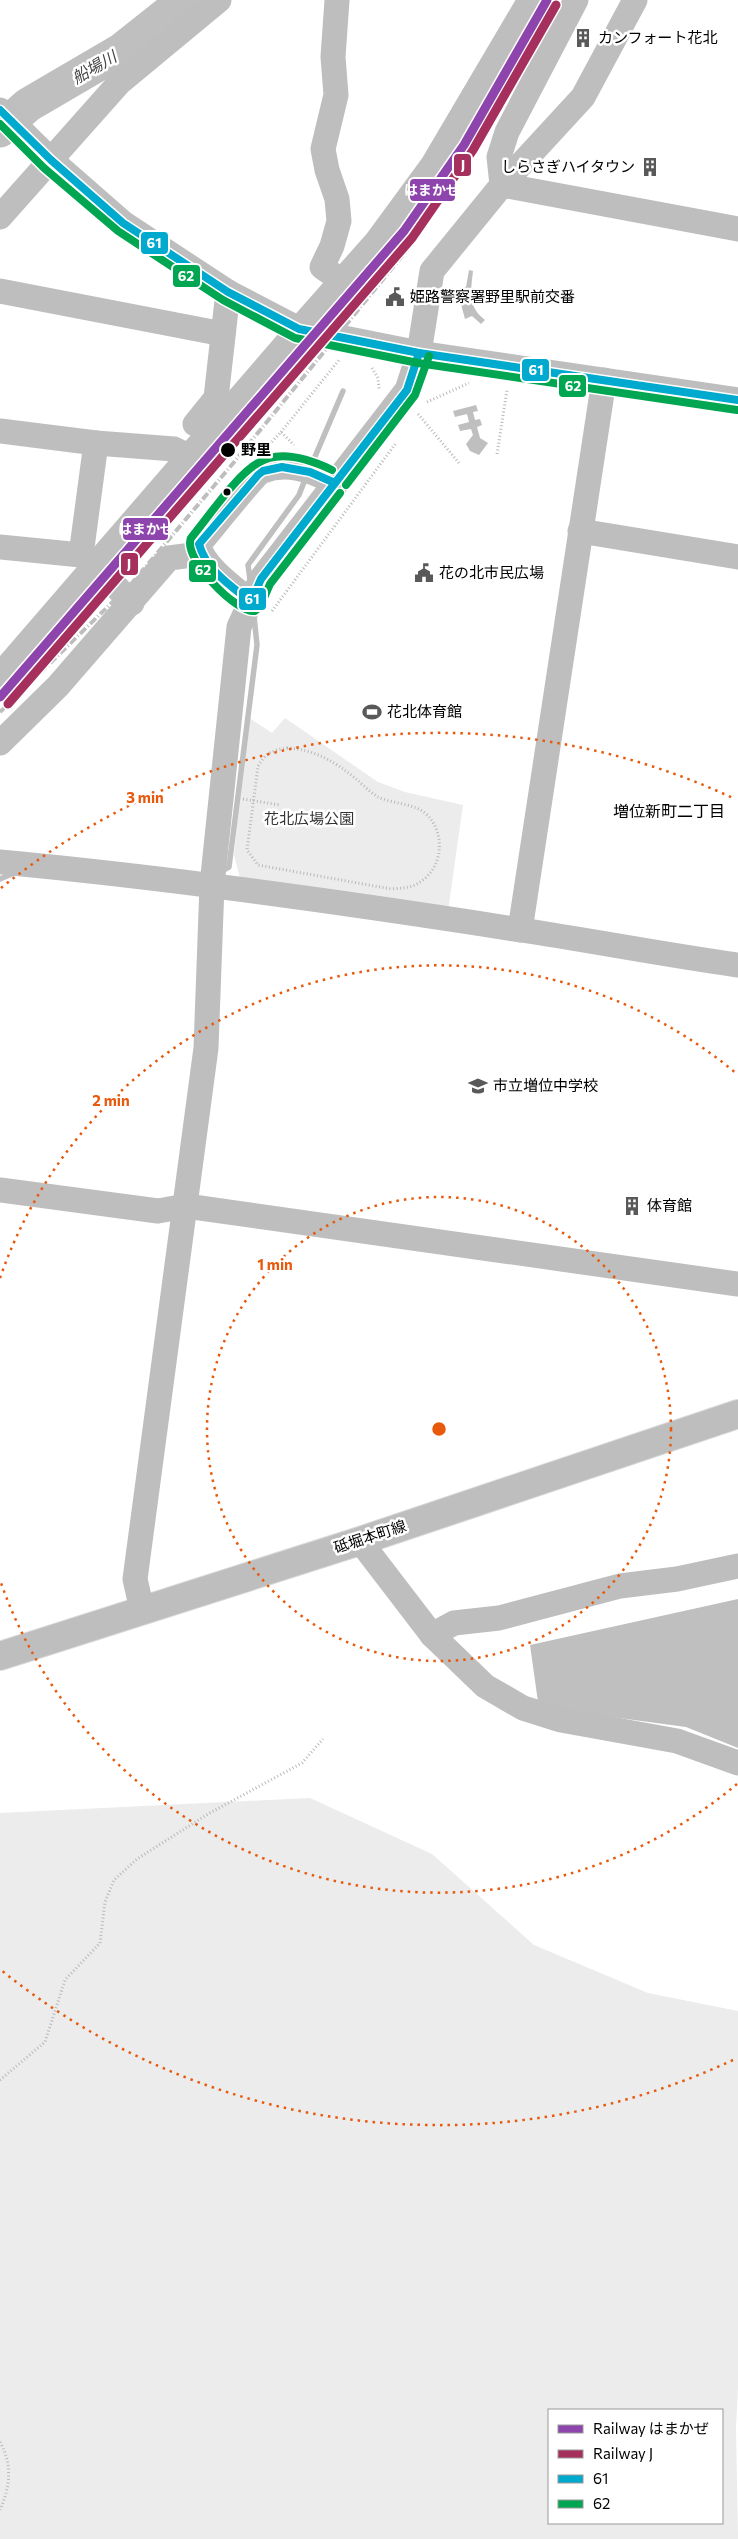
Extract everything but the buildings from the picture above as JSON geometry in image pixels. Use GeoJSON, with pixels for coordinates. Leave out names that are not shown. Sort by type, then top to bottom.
{"type":"FeatureCollection","features":[{"type":"Feature","properties":{"kind":"main road","name":"砥堀本町線"},"geometry":{"type":"LineString","coordinates":[[0,1656],[360,1541],[738,1414]]}},
{"type":"Feature","properties":{"kind":"street"},"geometry":{"type":"LineString","coordinates":[[0,217],[120,82],[219,0]]}},
{"type":"Feature","properties":{"kind":"street"},"geometry":{"type":"LineString","coordinates":[[337,0],[333,57],[336,95],[323,149],[327,170],[337,199],[339,221],[332,246],[322,267],[342,281]]}},
{"type":"Feature","properties":{"kind":"street"},"geometry":{"type":"LineString","coordinates":[[0,675],[88,560],[182,453],[377,241],[432,166],[530,0]]}},
{"type":"Feature","properties":{"kind":"street"},"geometry":{"type":"LineString","coordinates":[[502,186],[499,157],[507,132],[576,0]]}},
{"type":"Feature","properties":{"kind":"street"},"geometry":{"type":"LineString","coordinates":[[142,1610],[135,1579],[206,1048],[212,885],[239,627],[261,607],[261,579],[336,484],[406,390],[419,353],[432,271],[502,186],[583,97],[635,0]]}},
{"type":"Feature","properties":{"kind":"street"},"geometry":{"type":"LineString","coordinates":[[0,110],[51,160],[123,223],[228,292],[299,328],[419,353],[738,400]]}},
{"type":"Feature","properties":{"kind":"street"},"geometry":{"type":"LineString","coordinates":[[502,186],[738,229]]}},
{"type":"Feature","properties":{"kind":"street"},"geometry":{"type":"LineString","coordinates":[[0,290],[223,334]]}},
{"type":"Feature","properties":{"kind":"street"},"geometry":{"type":"LineString","coordinates":[[182,453],[216,398],[228,292]]}},
{"type":"Feature","properties":{"kind":"street"},"geometry":{"type":"LineString","coordinates":[[520,930],[604,380]]}},
{"type":"Feature","properties":{"kind":"street"},"geometry":{"type":"LineString","coordinates":[[0,431],[182,453]]}},
{"type":"Feature","properties":{"kind":"street"},"geometry":{"type":"LineString","coordinates":[[88,560],[96,443]]}},
{"type":"Feature","properties":{"kind":"street"},"geometry":{"type":"LineString","coordinates":[[261,607],[207,563],[200,554],[199,544],[261,471],[286,467],[316,472],[336,484]]}},
{"type":"Feature","properties":{"kind":"street"},"geometry":{"type":"LineString","coordinates":[[580,530],[738,557]]}},
{"type":"Feature","properties":{"kind":"street"},"geometry":{"type":"LineString","coordinates":[[0,547],[88,560],[132,603]]}},
{"type":"Feature","properties":{"kind":"street"},"geometry":{"type":"LineString","coordinates":[[0,743],[58,686],[132,603],[169,558],[200,554]]}},
{"type":"Feature","properties":{"kind":"street"},"geometry":{"type":"LineString","coordinates":[[0,862],[129,874],[212,885],[520,930],[738,965]]}},
{"type":"Feature","properties":{"kind":"street"},"geometry":{"type":"LineString","coordinates":[[0,1190],[158,1211],[186,1206],[738,1284]]}},
{"type":"Feature","properties":{"kind":"street"},"geometry":{"type":"LineString","coordinates":[[360,1541],[432,1636],[485,1686],[523,1708],[561,1720],[677,1741],[738,1762]]}},
{"type":"Feature","properties":{"kind":"street"},"geometry":{"type":"LineString","coordinates":[[432,1636],[454,1623],[499,1618],[620,1586],[677,1579],[738,1566]]}},
{"type":"Feature","properties":{"kind":"path"},"geometry":{"type":"LineString","coordinates":[[261,454],[338,360],[344,360]]}},
{"type":"Feature","properties":{"kind":"path"},"geometry":{"type":"LineString","coordinates":[[367,366],[374,368],[380,397]]}},
{"type":"Feature","properties":{"kind":"path"},"geometry":{"type":"LineString","coordinates":[[412,422],[428,400],[470,382],[479,384]]}},
{"type":"Feature","properties":{"kind":"path"},"geometry":{"type":"LineString","coordinates":[[498,386],[516,389]]}},
{"type":"Feature","properties":{"kind":"path"},"geometry":{"type":"LineString","coordinates":[[497,454],[507,390]]}},
{"type":"Feature","properties":{"kind":"path"},"geometry":{"type":"LineString","coordinates":[[418,414],[459,463]]}},
{"type":"Feature","properties":{"kind":"path"},"geometry":{"type":"LineString","coordinates":[[280,432],[297,448]]}},
{"type":"Feature","properties":{"kind":"path"},"geometry":{"type":"LineString","coordinates":[[261,607],[401,436]]}},
{"type":"Feature","properties":{"kind":"path"},"geometry":{"type":"LineString","coordinates":[[287,748],[305,749],[329,759],[377,796],[413,807],[425,813],[436,831],[440,852],[432,870],[424,880],[411,887],[391,889],[258,865],[247,850],[253,802],[258,766],[265,755],[273,750],[287,748]]}},
{"type":"Feature","properties":{"kind":"path"},"geometry":{"type":"LineString","coordinates":[[237,799],[280,806]]}},
{"type":"Feature","properties":{"kind":"path"},"geometry":{"type":"LineString","coordinates":[[0,2080],[45,2042],[65,1980],[100,1943],[105,1902],[114,1880],[137,1859],[208,1814],[302,1763],[323,1739]]}},
{"type":"Feature","properties":{"kind":"path"},"geometry":{"type":"LineString","coordinates":[[0,2442],[10,2475],[6,2496],[0,2510]]}},
{"type":"Feature","properties":{"kind":"green space","name":"花北広場公園"},"geometry":{"type":"Polygon","coordinates":[[[248,717],[272,733],[285,718],[378,782],[405,792],[463,805],[448,911],[240,878],[234,855],[248,717]]]}},
{"type":"Feature","properties":{"kind":"green space"},"geometry":{"type":"Polygon","coordinates":[[[310,1798],[432,1854],[534,1945],[648,1993],[738,2011],[738,2388],[736,2428],[738,2539],[0,2539],[0,1813],[310,1798]]]}},
{"type":"Feature","properties":{"kind":"shaded area"},"geometry":{"type":"Polygon","coordinates":[[[469,270],[473,271],[471,292],[473,304],[479,315],[485,320],[481,324],[472,316],[465,319],[459,297],[461,288],[466,287],[469,270]]]}},
{"type":"Feature","properties":{"kind":"shaded area"},"geometry":{"type":"Polygon","coordinates":[[[476,405],[478,411],[473,412],[475,420],[480,419],[482,425],[477,427],[480,438],[488,443],[479,455],[470,451],[466,444],[473,435],[471,429],[460,431],[458,425],[469,422],[467,414],[455,417],[453,411],[476,405]]]}},
{"type":"Feature","properties":{"kind":"shaded area"},"geometry":{"type":"Polygon","coordinates":[[[738,1599],[738,1748],[686,1727],[582,1713],[538,1702],[530,1645],[738,1599]]]}},
{"type":"Feature","properties":{"kind":"waterway","name":"船場川"},"geometry":{"type":"LineString","coordinates":[[0,130],[28,105],[122,50],[185,0]]}},
{"type":"Feature","properties":{"kind":"waterway"},"geometry":{"type":"LineString","coordinates":[[311,466],[343,391]]}},
{"type":"Feature","properties":{"kind":"waterway"},"geometry":{"type":"LineString","coordinates":[[250,580],[248,565],[299,495],[306,477]]}},
{"type":"Feature","properties":{"kind":"waterway"},"geometry":{"type":"LineString","coordinates":[[220,872],[229,867],[257,645],[254,616]]}},
{"type":"Feature","properties":{"kind":"waterway"},"geometry":{"type":"LineString","coordinates":[[0,879],[14,873]]}},
{"type":"Feature","properties":{"kind":"railway"},"geometry":{"type":"LineString","coordinates":[[0,712],[132,583],[235,461],[407,250],[469,155],[526,37]]}},
{"type":"Feature","properties":{"kind":"rail line","name":"はまかぜ"},"geometry":{"type":"LineString","coordinates":[[0,697],[404,231],[464,145],[547,0]]}},
{"type":"Feature","properties":{"kind":"rail line","name":"J"},"geometry":{"type":"LineString","coordinates":[[8,704],[412,238],[473,150],[556,5]]}},
{"type":"Feature","properties":{"kind":"transit line","name":"61"},"geometry":{"type":"LineString","coordinates":[[0,110],[51,160],[123,223],[228,292],[299,329],[419,353],[738,400]]}},
{"type":"Feature","properties":{"kind":"transit line","name":"62"},"geometry":{"type":"LineString","coordinates":[[0,124],[44,168],[118,231],[223,300],[295,338],[418,363],[737,410]]}},
{"type":"Feature","properties":{"kind":"transit line","name":"61"},"geometry":{"type":"LineString","coordinates":[[335,483],[407,390],[419,353]]}},
{"type":"Feature","properties":{"kind":"transit line","name":"62"},"geometry":{"type":"LineString","coordinates":[[346,485],[415,395],[429,356]]}},
{"type":"Feature","properties":{"kind":"transit line","name":"62"},"geometry":{"type":"LineString","coordinates":[[332,470],[315,463],[286,456],[267,459],[258,463],[241,477],[223,498],[191,538],[190,547],[203,571],[224,594],[236,604],[247,610],[255,611],[260,607],[270,584],[340,493]]}},
{"type":"Feature","properties":{"kind":"transit line","name":"61"},"geometry":{"type":"LineString","coordinates":[[282,467],[310,472],[335,483],[261,579],[251,602],[213,570],[202,553],[199,544],[258,475],[263,471],[282,467]]}},
{"type":"Feature","properties":{"kind":"place","name":"カンフォート花北"},"geometry":{"type":"Point","coordinates":[583,38]}},
{"type":"Feature","properties":{"kind":"place","name":"しらさぎハイタウン"},"geometry":{"type":"Point","coordinates":[650,167]}},
{"type":"Feature","properties":{"kind":"place","name":"姫路警察署野里駅前交番"},"geometry":{"type":"Point","coordinates":[395,297]}},
{"type":"Feature","properties":{"kind":"place","name":"野里"},"geometry":{"type":"Point","coordinates":[228,450]}},
{"type":"Feature","properties":{"kind":"place","name":"花の北市民広場"},"geometry":{"type":"Point","coordinates":[424,573]}},
{"type":"Feature","properties":{"kind":"place","name":"花北体育館"},"geometry":{"type":"Point","coordinates":[372,712]}},
{"type":"Feature","properties":{"kind":"place","name":"市立増位中学校"},"geometry":{"type":"Point","coordinates":[478,1086]}},
{"type":"Feature","properties":{"kind":"place","name":"体育館"},"geometry":{"type":"Point","coordinates":[632,1206]}},
{"type":"Feature","properties":{"kind":"district","name":"増位新町二丁目"},"geometry":{"type":"Point","coordinates":[669,811]}}]}
